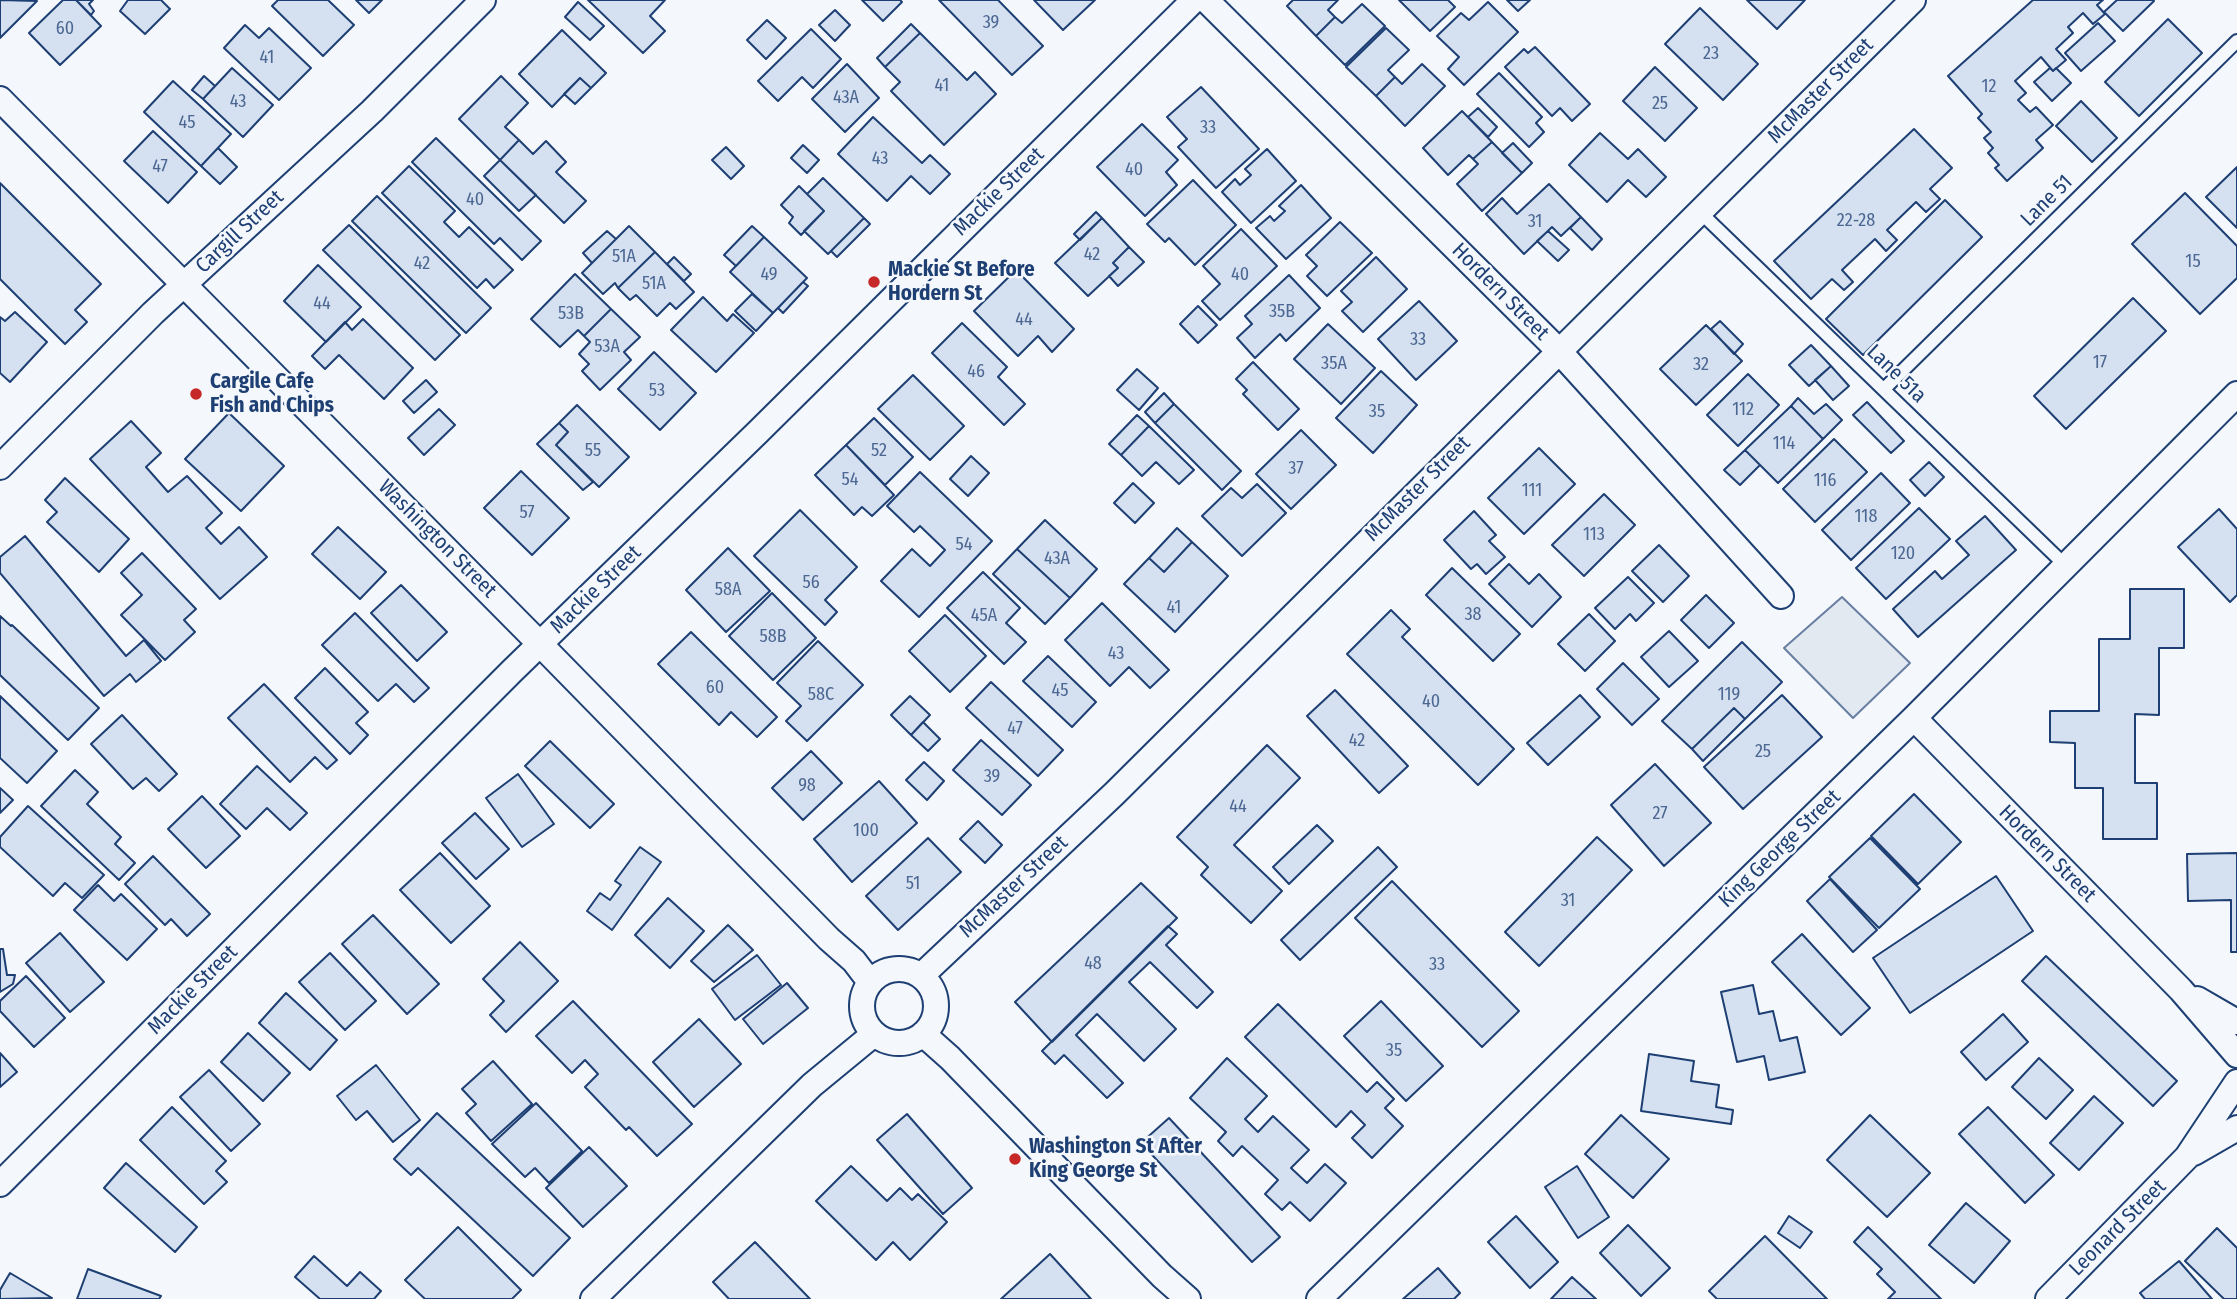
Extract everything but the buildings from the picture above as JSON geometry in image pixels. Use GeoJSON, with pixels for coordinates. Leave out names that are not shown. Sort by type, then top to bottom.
{"type":"FeatureCollection","features":[{"type":"Feature","properties":{"kind":"street","name":"Cargill Street"},"geometry":{"type":"LineString","coordinates":[[0,467],[183,285],[372,111],[483,0]]}},
{"type":"Feature","properties":{"kind":"street","name":"Mackie Street"},"geometry":{"type":"LineString","coordinates":[[0,1184],[540,644],[1194,0]]}},
{"type":"Feature","properties":{"kind":"street","name":"Hordern Street"},"geometry":{"type":"LineString","coordinates":[[1206,0],[1558,350],[1782,596]]}},
{"type":"Feature","properties":{"kind":"street","name":"McMaster Street"},"geometry":{"type":"LineString","coordinates":[[921,976],[1122,786],[1913,0]]}},
{"type":"Feature","properties":{"kind":"street","name":"Washington Street"},"geometry":{"type":"LineString","coordinates":[[0,99],[829,939],[854,961],[870,982]]}},
{"type":"Feature","properties":{"kind":"street","name":"King George Street"},"geometry":{"type":"LineString","coordinates":[[1319,1299],[1914,718],[2237,394]]}},
{"type":"Feature","properties":{"kind":"street","name":"Hordern Street"},"geometry":{"type":"LineString","coordinates":[[1914,718],[2181,990],[2237,1055]]}},
{"type":"Feature","properties":{"kind":"street"},"geometry":{"type":"LineString","coordinates":[[894,969],[921,976],[933,991],[936,1000],[934,1019],[923,1034],[904,1043],[883,1040],[874,1034],[867,1027],[862,1009],[862,999],[870,982],[885,971],[894,969]]}},
{"type":"Feature","properties":{"kind":"street","name":"Hordern Street"},"geometry":{"type":"LineString","coordinates":[[2181,990],[2237,1022]]}},
{"type":"Feature","properties":{"kind":"street"},"geometry":{"type":"LineString","coordinates":[[593,1299],[812,1086],[874,1034]]}},
{"type":"Feature","properties":{"kind":"street"},"geometry":{"type":"LineString","coordinates":[[923,1034],[950,1058],[1162,1276],[1188,1299]]}},
{"type":"Feature","properties":{"kind":"street","name":"Leonard Street"},"geometry":{"type":"LineString","coordinates":[[2048,1299],[2187,1157],[2237,1082]]}},
{"type":"Feature","properties":{"kind":"street","name":"Leonard Street"},"geometry":{"type":"LineString","coordinates":[[2187,1157],[2237,1128]]}},
{"type":"Feature","properties":{"kind":"lane","name":"Lane 51"},"geometry":{"type":"LineString","coordinates":[[1884,389],[2237,41]]}},
{"type":"Feature","properties":{"kind":"lane","name":"Lane 51a"},"geometry":{"type":"LineString","coordinates":[[1699,211],[2066,566]]}},
{"type":"Feature","properties":{"kind":"shaded area"},"geometry":{"type":"Polygon","coordinates":[[[1842,597],[1910,663],[1853,718],[1784,648],[1842,597]]]}},
{"type":"Feature","properties":{"kind":"place","name":"Mackie St Before Hordern St"},"geometry":{"type":"Point","coordinates":[874,282]}},
{"type":"Feature","properties":{"kind":"place","name":"Cargile Cafe Fish and Chips"},"geometry":{"type":"Point","coordinates":[196,394]}},
{"type":"Feature","properties":{"kind":"place","name":"Washington St After King George St"},"geometry":{"type":"Point","coordinates":[1015,1159]}}]}
